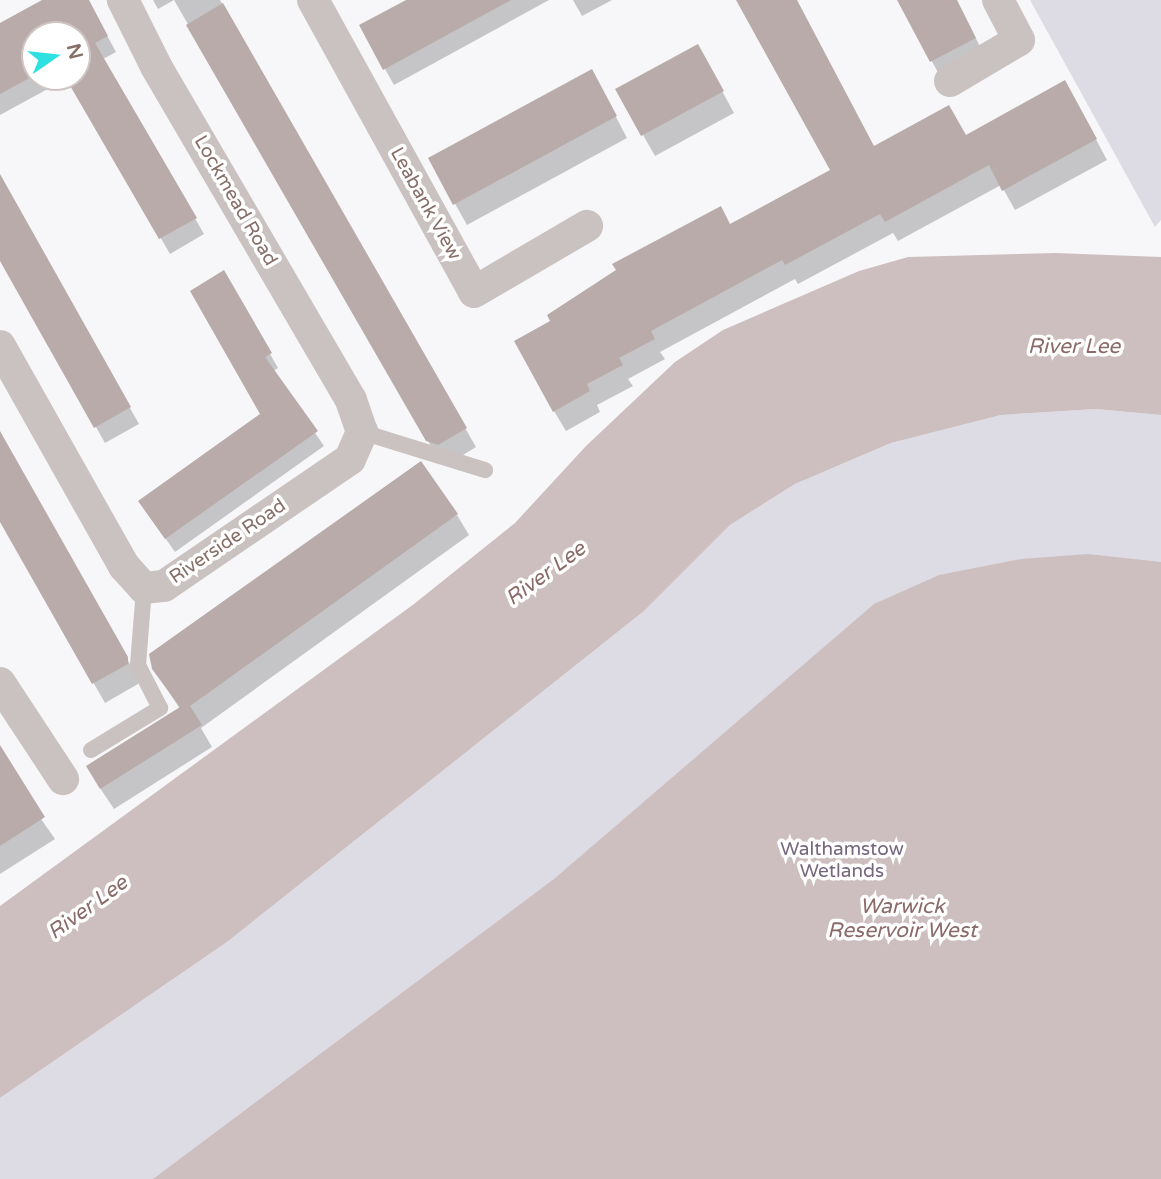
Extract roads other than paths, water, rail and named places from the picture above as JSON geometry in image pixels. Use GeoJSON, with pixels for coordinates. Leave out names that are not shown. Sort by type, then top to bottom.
{"type":"FeatureCollection","features":[{"type":"Feature","properties":{"kind":"street","name":"Lockmead Road"},"geometry":{"type":"LineString","coordinates":[[123,0],[156,66],[351,400],[362,432]]}},
{"type":"Feature","properties":{"kind":"street","name":"Leabank View"},"geometry":{"type":"LineString","coordinates":[[313,0],[474,292],[587,226]]}},
{"type":"Feature","properties":{"kind":"street"},"geometry":{"type":"LineString","coordinates":[[950,81],[1019,40],[998,0]]}},
{"type":"Feature","properties":{"kind":"street","name":"Riverside Road"},"geometry":{"type":"LineString","coordinates":[[0,346],[124,566],[144,587],[164,586],[350,458],[362,432]]}},
{"type":"Feature","properties":{"kind":"street"},"geometry":{"type":"LineString","coordinates":[[1,685],[63,779]]}},
{"type":"Feature","properties":{"kind":"lane"},"geometry":{"type":"LineString","coordinates":[[362,432],[485,470]]}},
{"type":"Feature","properties":{"kind":"lane"},"geometry":{"type":"LineString","coordinates":[[91,750],[160,708],[138,665],[144,587]]}},
{"type":"Feature","properties":{"kind":"water","name":"River Lee"},"geometry":{"type":"Polygon","coordinates":[[[1055,253],[1161,257],[1161,415],[1096,409],[1001,415],[891,443],[795,484],[730,525],[644,611],[227,942],[0,1098],[0,906],[414,604],[515,523],[586,446],[675,362],[723,330],[859,271],[908,257],[1055,253]]]}},
{"type":"Feature","properties":{"kind":"water","name":"Warwick Reservoir West"},"geometry":{"type":"Polygon","coordinates":[[[1088,554],[1161,562],[1161,1179],[153,1179],[554,879],[874,604],[939,575],[1021,559],[1088,554]]]}},
{"type":"Feature","properties":{"kind":"park label","name":"Walthamstow Wetlands"},"geometry":{"type":"Point","coordinates":[842,861]}}]}
